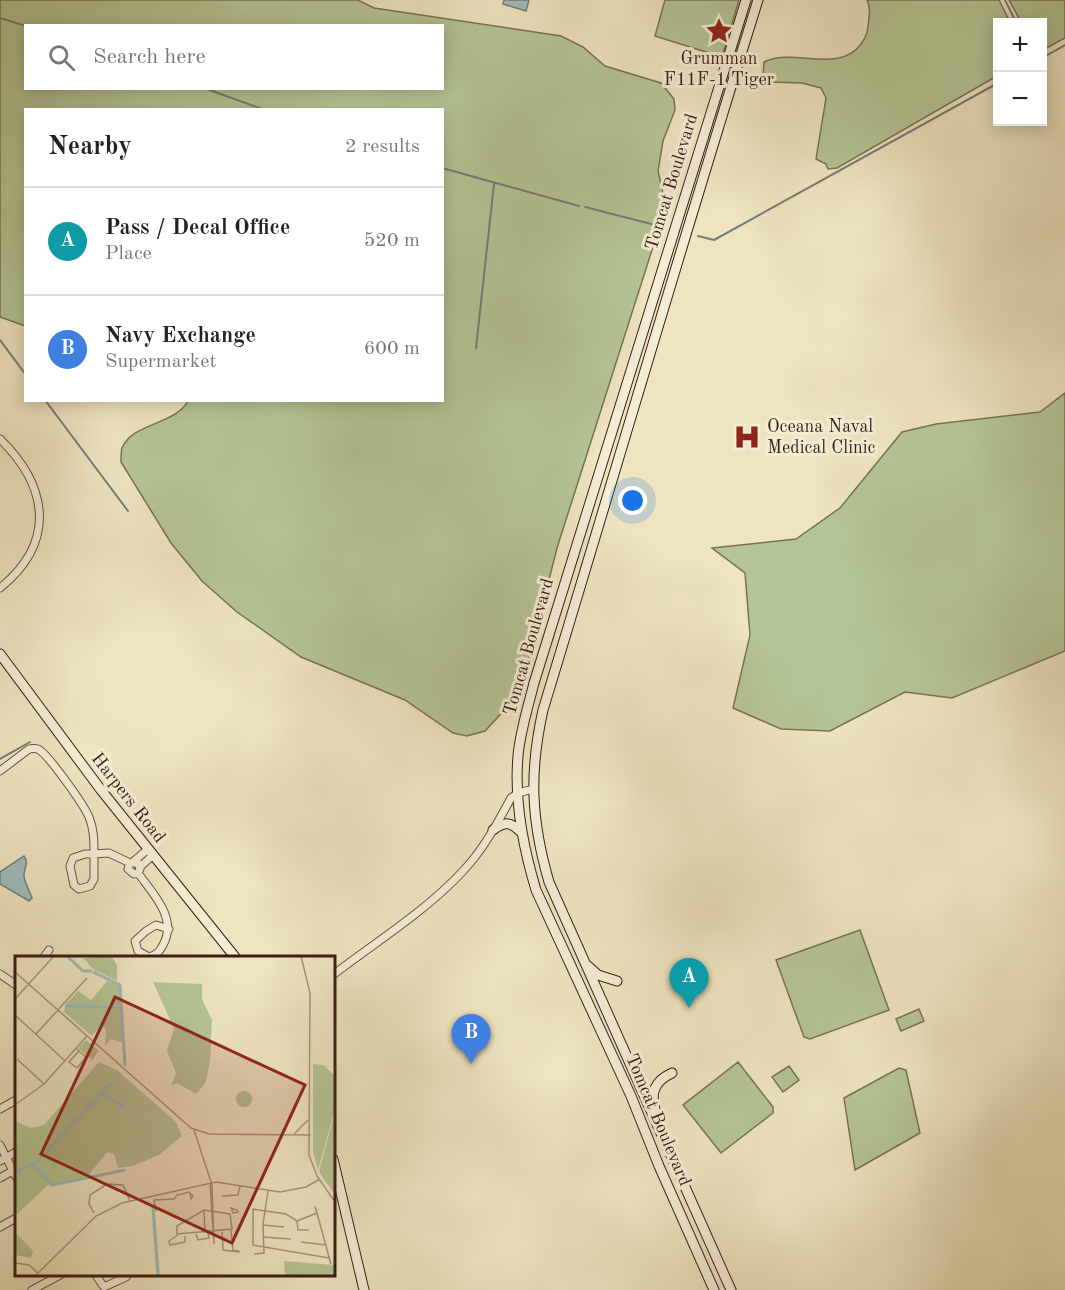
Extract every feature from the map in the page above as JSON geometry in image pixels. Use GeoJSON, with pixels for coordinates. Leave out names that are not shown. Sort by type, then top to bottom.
{"type":"FeatureCollection","features":[{"type":"Feature","properties":{"kind":"main road","name":"Tomcat Boulevard"},"geometry":{"type":"LineString","coordinates":[[714,1290],[631,1096],[536,890],[521,832],[518,754],[534,683],[746,0]]}},
{"type":"Feature","properties":{"kind":"main road","name":"Tomcat Boulevard"},"geometry":{"type":"LineString","coordinates":[[731,1290],[549,882],[535,821],[533,764],[543,710],[758,0]]}},
{"type":"Feature","properties":{"kind":"main road","name":"Harpers Road"},"geometry":{"type":"LineString","coordinates":[[0,654],[66,745],[234,956]]}},
{"type":"Feature","properties":{"kind":"main road"},"geometry":{"type":"LineString","coordinates":[[493,830],[507,823],[513,824],[521,832]]}},
{"type":"Feature","properties":{"kind":"main road"},"geometry":{"type":"LineString","coordinates":[[584,963],[598,975],[617,981]]}},
{"type":"Feature","properties":{"kind":"main road"},"geometry":{"type":"LineString","coordinates":[[663,1138],[652,1100],[653,1090],[659,1081],[672,1073]]}},
{"type":"Feature","properties":{"kind":"main road"},"geometry":{"type":"LineString","coordinates":[[334,1167],[337,1192],[364,1290]]}},
{"type":"Feature","properties":{"kind":"street"},"geometry":{"type":"LineString","coordinates":[[0,439],[25,469],[37,500],[39,519],[36,543],[29,556],[17,574],[0,588]]}},
{"type":"Feature","properties":{"kind":"street"},"geometry":{"type":"LineString","coordinates":[[0,771],[29,749],[41,751],[88,815],[93,832],[94,854],[93,883],[86,888],[76,887],[72,882],[71,862],[73,858],[81,855],[94,854],[109,853],[135,866],[167,916],[168,929],[166,939],[154,956],[145,956],[136,948],[137,938],[151,927],[156,925],[168,929]]}},
{"type":"Feature","properties":{"kind":"street"},"geometry":{"type":"LineString","coordinates":[[334,974],[423,908],[463,871],[493,830],[511,798],[518,793],[533,789]]}},
{"type":"Feature","properties":{"kind":"street"},"geometry":{"type":"LineString","coordinates":[[135,866],[150,853]]}},
{"type":"Feature","properties":{"kind":"street"},"geometry":{"type":"LineString","coordinates":[[0,974],[15,984]]}},
{"type":"Feature","properties":{"kind":"street"},"geometry":{"type":"LineString","coordinates":[[0,1109],[15,1101]]}},
{"type":"Feature","properties":{"kind":"street"},"geometry":{"type":"LineString","coordinates":[[0,1145],[3,1159],[15,1172],[0,1178]]}},
{"type":"Feature","properties":{"kind":"street"},"geometry":{"type":"LineString","coordinates":[[0,1227],[15,1219]]}},
{"type":"Feature","properties":{"kind":"street"},"geometry":{"type":"LineString","coordinates":[[34,1290],[60,1275]]}},
{"type":"Feature","properties":{"kind":"street"},"geometry":{"type":"LineString","coordinates":[[98,1275],[104,1287],[127,1275]]}},
{"type":"Feature","properties":{"kind":"green space"},"geometry":{"type":"Polygon","coordinates":[[[0,0],[358,0],[374,8],[561,36],[583,47],[605,66],[661,83],[674,99],[675,110],[663,141],[658,171],[666,206],[557,548],[527,666],[509,705],[485,731],[467,736],[453,733],[405,700],[301,657],[237,612],[202,581],[171,543],[121,462],[122,448],[127,440],[144,428],[174,415],[187,402],[444,402],[444,108],[24,108],[24,326],[0,317],[0,0]]]}},
{"type":"Feature","properties":{"kind":"green space"},"geometry":{"type":"Polygon","coordinates":[[[665,0],[739,0],[722,57],[655,36],[665,0]]]}},
{"type":"Feature","properties":{"kind":"green space"},"geometry":{"type":"Polygon","coordinates":[[[867,0],[999,0],[1008,18],[993,18],[993,78],[837,168],[828,169],[826,164],[816,159],[826,98],[821,88],[802,83],[770,82],[763,75],[764,62],[788,57],[840,58],[851,53],[865,38],[869,6],[867,0]]]}},
{"type":"Feature","properties":{"kind":"green space"},"geometry":{"type":"Polygon","coordinates":[[[1009,0],[1065,0],[1065,38],[1047,48],[1047,18],[1019,18],[1009,0]]]}},
{"type":"Feature","properties":{"kind":"green space"},"geometry":{"type":"Polygon","coordinates":[[[1065,393],[1065,651],[952,698],[905,692],[830,731],[781,729],[733,708],[750,635],[745,573],[712,548],[796,539],[840,508],[902,432],[936,424],[1040,412],[1065,393]]]}},
{"type":"Feature","properties":{"kind":"green space"},"geometry":{"type":"Polygon","coordinates":[[[860,930],[889,1010],[810,1039],[804,1037],[776,960],[860,930]]]}},
{"type":"Feature","properties":{"kind":"green space"},"geometry":{"type":"Polygon","coordinates":[[[919,1009],[924,1021],[901,1031],[896,1019],[919,1009]]]}},
{"type":"Feature","properties":{"kind":"green space"},"geometry":{"type":"Polygon","coordinates":[[[738,1062],[773,1107],[773,1113],[721,1153],[683,1105],[738,1062]]]}},
{"type":"Feature","properties":{"kind":"green space"},"geometry":{"type":"Polygon","coordinates":[[[789,1066],[799,1080],[783,1092],[772,1077],[789,1066]]]}},
{"type":"Feature","properties":{"kind":"green space"},"geometry":{"type":"Polygon","coordinates":[[[899,1068],[906,1070],[920,1133],[855,1170],[844,1098],[899,1068]]]}},
{"type":"Feature","properties":{"kind":"water"},"geometry":{"type":"Polygon","coordinates":[[[504,0],[529,0],[526,11],[503,4],[504,0]]]}},
{"type":"Feature","properties":{"kind":"water"},"geometry":{"type":"Polygon","coordinates":[[[24,856],[26,863],[24,877],[32,898],[29,901],[0,884],[0,872],[24,856]]]}},
{"type":"Feature","properties":{"kind":"waterway"},"geometry":{"type":"LineString","coordinates":[[1005,0],[1014,18]]}},
{"type":"Feature","properties":{"kind":"waterway"},"geometry":{"type":"LineString","coordinates":[[0,18],[24,25]]}},
{"type":"Feature","properties":{"kind":"waterway"},"geometry":{"type":"LineString","coordinates":[[1047,55],[1065,45]]}},
{"type":"Feature","properties":{"kind":"waterway"},"geometry":{"type":"LineString","coordinates":[[698,236],[714,240],[993,86]]}},
{"type":"Feature","properties":{"kind":"waterway"},"geometry":{"type":"LineString","coordinates":[[210,90],[259,108]]}},
{"type":"Feature","properties":{"kind":"waterway"},"geometry":{"type":"LineString","coordinates":[[444,169],[579,206]]}},
{"type":"Feature","properties":{"kind":"waterway"},"geometry":{"type":"LineString","coordinates":[[476,348],[494,184]]}},
{"type":"Feature","properties":{"kind":"waterway"},"geometry":{"type":"LineString","coordinates":[[585,207],[663,227]]}},
{"type":"Feature","properties":{"kind":"waterway"},"geometry":{"type":"LineString","coordinates":[[0,340],[24,372]]}},
{"type":"Feature","properties":{"kind":"waterway"},"geometry":{"type":"LineString","coordinates":[[46,402],[128,511]]}},
{"type":"Feature","properties":{"kind":"waterway"},"geometry":{"type":"LineString","coordinates":[[0,759],[30,742]]}},
{"type":"Feature","properties":{"kind":"place","name":"Grumman F11F-1 Tiger"},"geometry":{"type":"Point","coordinates":[719,31]}},
{"type":"Feature","properties":{"kind":"place","name":"Oceana Naval Medical Clinic"},"geometry":{"type":"Point","coordinates":[747,437]}},
{"type":"Feature","properties":{"kind":"place","name":"Pass / Decal Office"},"geometry":{"type":"Point","coordinates":[689,1008]}},
{"type":"Feature","properties":{"kind":"place","name":"Navy Exchange"},"geometry":{"type":"Point","coordinates":[471,1064]}}]}
